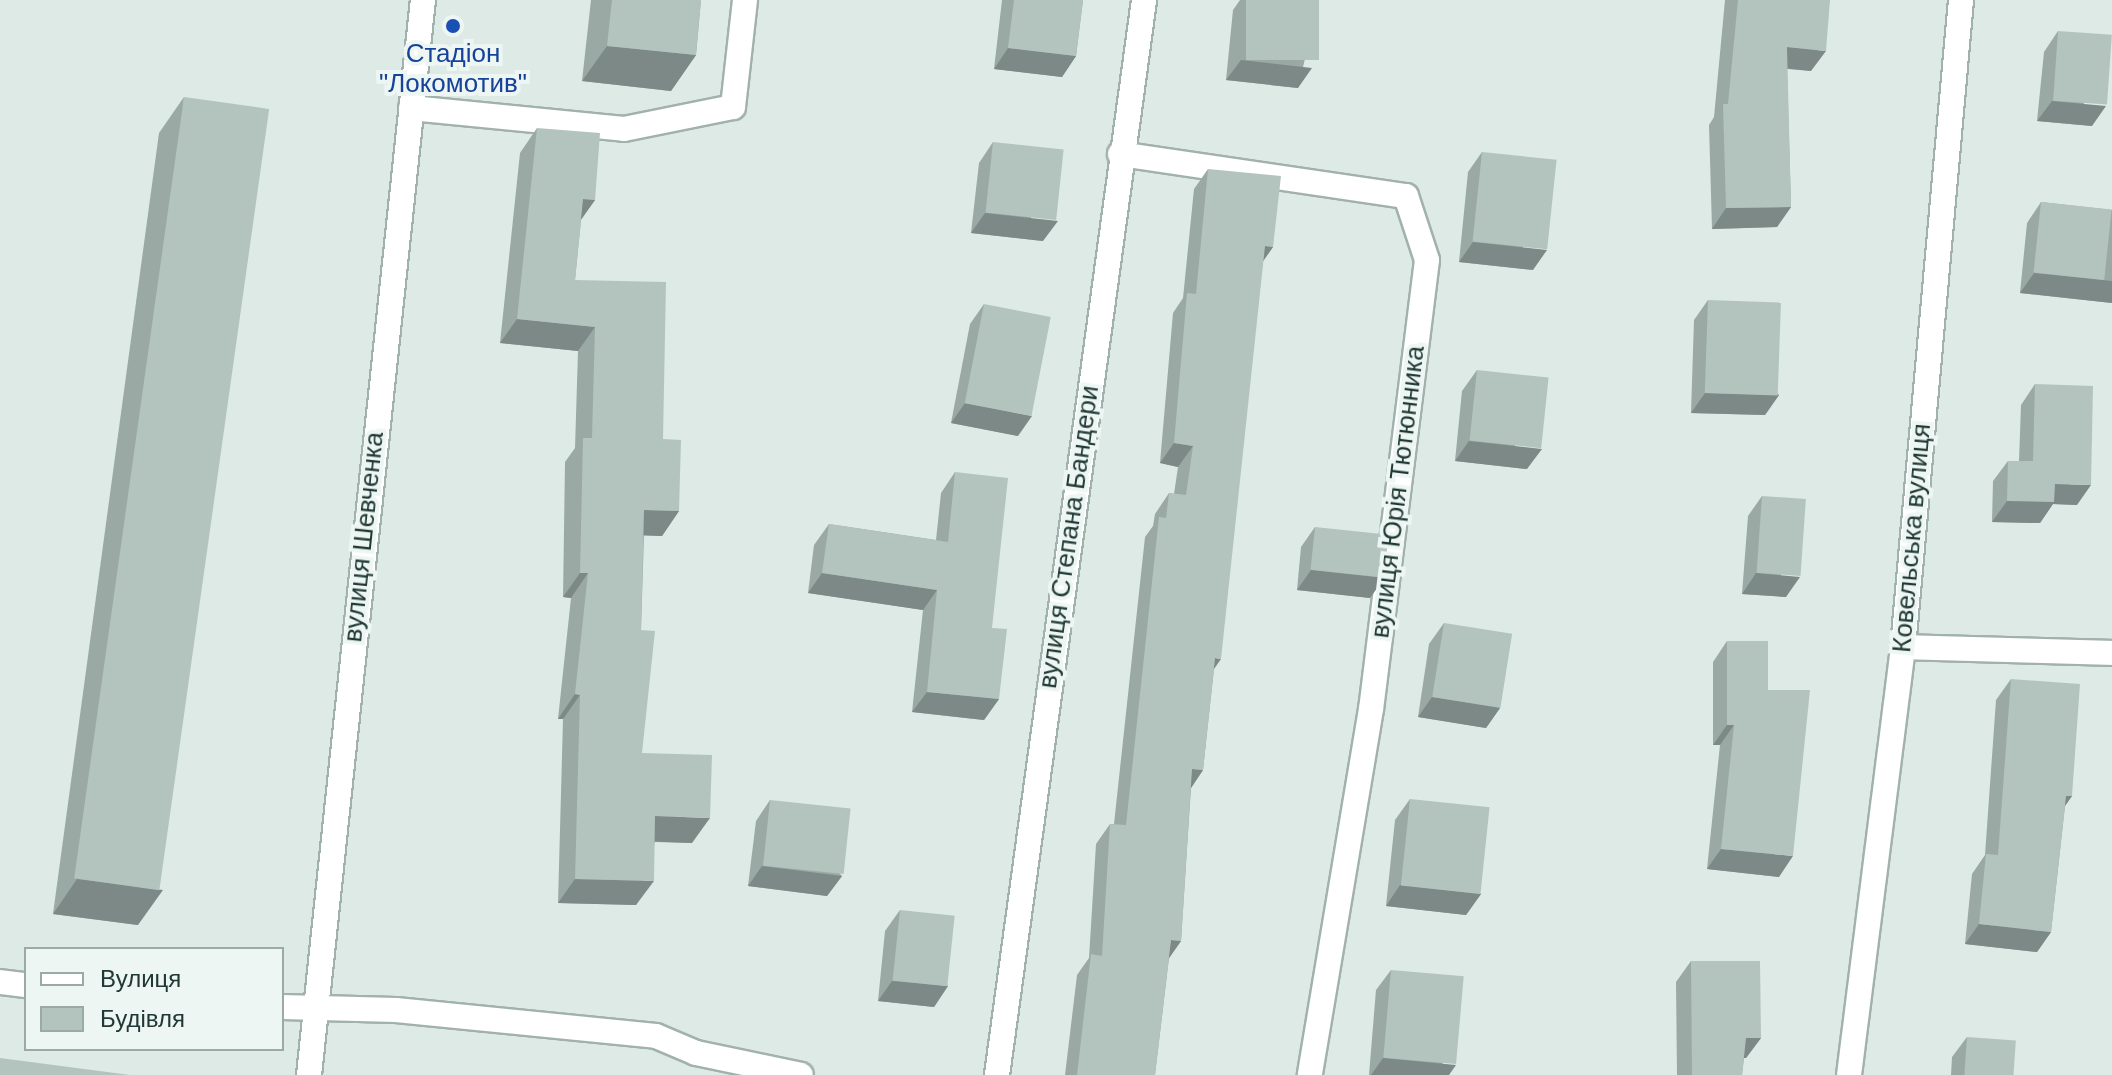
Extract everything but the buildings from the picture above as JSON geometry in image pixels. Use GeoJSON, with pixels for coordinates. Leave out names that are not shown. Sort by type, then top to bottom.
{"type":"FeatureCollection","features":[{"type":"Feature","properties":{"kind":"street","name":"вулиця Шевченка"},"geometry":{"type":"LineString","coordinates":[[309,1075],[313,1008],[423,0]]}},
{"type":"Feature","properties":{"kind":"street"},"geometry":{"type":"LineString","coordinates":[[411,108],[624,129],[733,107],[745,0]]}},
{"type":"Feature","properties":{"kind":"street","name":"вулиця Степана Бандери"},"geometry":{"type":"LineString","coordinates":[[997,1075],[1120,154],[1144,0]]}},
{"type":"Feature","properties":{"kind":"street","name":"Ковельська вулиця"},"geometry":{"type":"LineString","coordinates":[[1849,1075],[1903,647],[1961,0]]}},
{"type":"Feature","properties":{"kind":"street","name":"вулиця Юрія Тютюнника"},"geometry":{"type":"LineString","coordinates":[[1120,154],[1406,196],[1427,260],[1371,709],[1310,1075]]}},
{"type":"Feature","properties":{"kind":"street"},"geometry":{"type":"LineString","coordinates":[[1903,647],[2112,653]]}},
{"type":"Feature","properties":{"kind":"street"},"geometry":{"type":"LineString","coordinates":[[0,982],[24,985]]}},
{"type":"Feature","properties":{"kind":"street"},"geometry":{"type":"LineString","coordinates":[[284,1007],[396,1010],[656,1036],[696,1053],[801,1075]]}},
{"type":"Feature","properties":{"kind":"place","name":"Стадіон \"Локомотив\""},"geometry":{"type":"Point","coordinates":[453,26]}}]}
